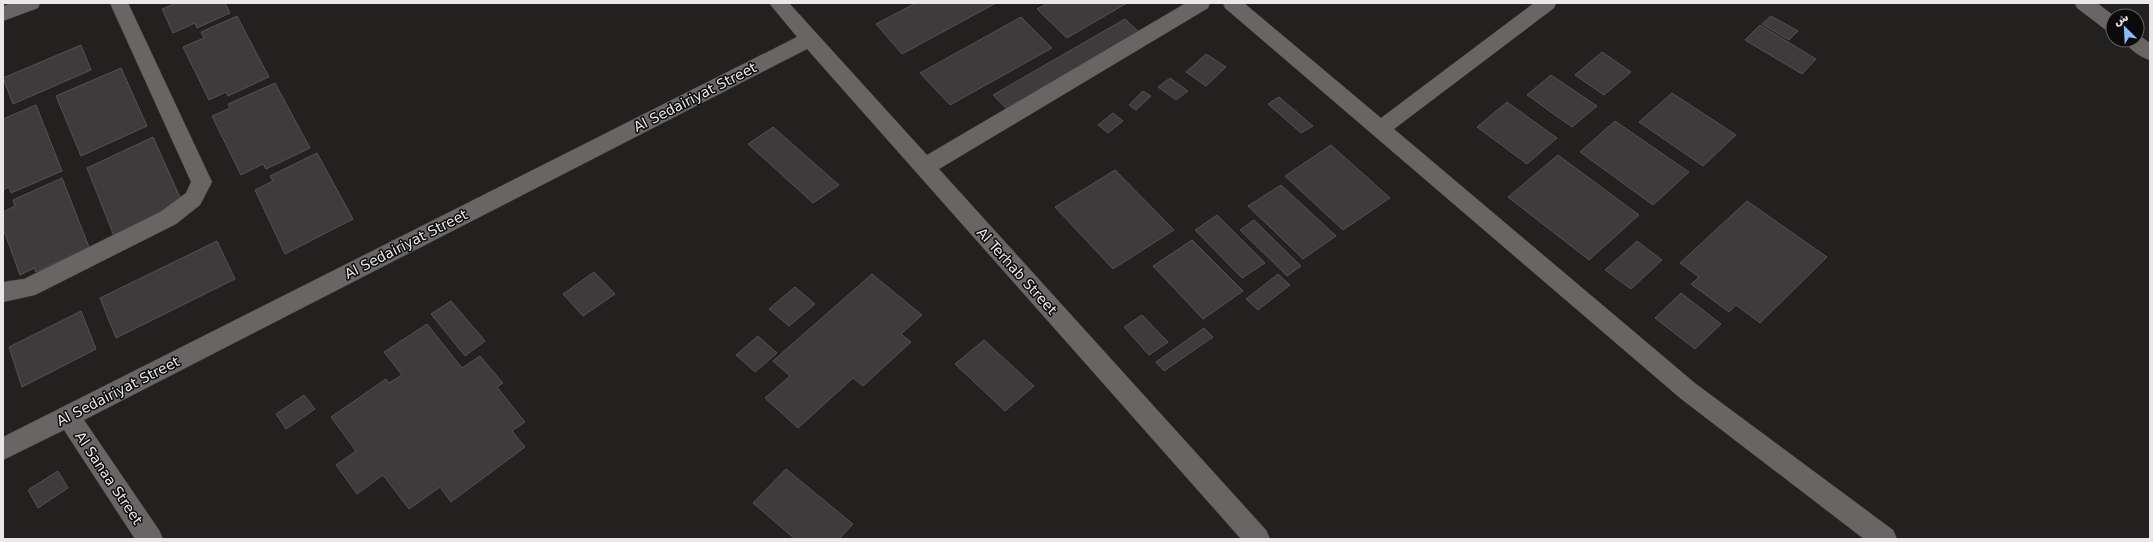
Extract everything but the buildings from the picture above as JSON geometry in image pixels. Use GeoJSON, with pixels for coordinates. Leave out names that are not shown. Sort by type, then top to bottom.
{"type":"FeatureCollection","features":[{"type":"Feature","properties":{"kind":"street"},"geometry":{"type":"LineString","coordinates":[[3,14],[31,3]]}},
{"type":"Feature","properties":{"kind":"street"},"geometry":{"type":"LineString","coordinates":[[3,292],[27,288],[168,218],[193,199],[202,182],[119,3]]}},
{"type":"Feature","properties":{"kind":"street","name":"Al Terhab Street"},"geometry":{"type":"LineString","coordinates":[[778,3],[1257,539]]}},
{"type":"Feature","properties":{"kind":"street"},"geometry":{"type":"LineString","coordinates":[[924,167],[1201,3]]}},
{"type":"Feature","properties":{"kind":"street"},"geometry":{"type":"LineString","coordinates":[[1232,3],[1379,130],[1688,391],[1884,539]]}},
{"type":"Feature","properties":{"kind":"street"},"geometry":{"type":"LineString","coordinates":[[1379,130],[1547,3]]}},
{"type":"Feature","properties":{"kind":"street"},"geometry":{"type":"LineString","coordinates":[[2084,3],[2105,19]]}},
{"type":"Feature","properties":{"kind":"street","name":"Al Sedairiyat Street"},"geometry":{"type":"LineString","coordinates":[[3,449],[809,39]]}},
{"type":"Feature","properties":{"kind":"street","name":"Al Sanaa Street"},"geometry":{"type":"LineString","coordinates":[[68,416],[150,539]]}}]}
